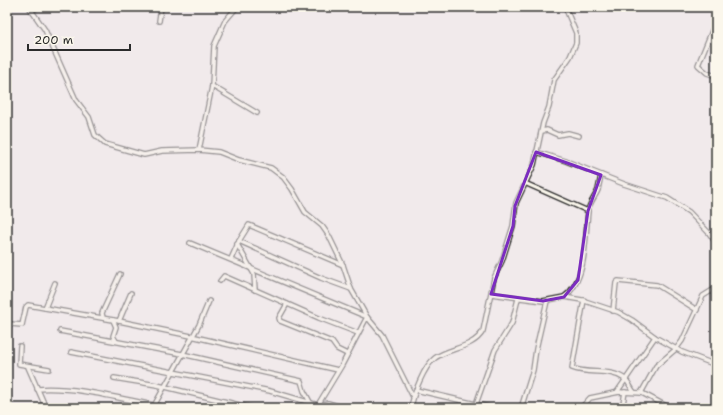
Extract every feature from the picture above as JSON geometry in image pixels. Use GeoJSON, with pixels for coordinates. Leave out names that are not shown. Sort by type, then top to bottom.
{"type":"FeatureCollection","features":[{"type":"Feature","properties":{"kind":"street"},"geometry":{"type":"LineString","coordinates":[[38,7],[31,8],[45,30],[76,100],[87,112],[92,129],[100,140],[114,148],[144,155],[162,152],[199,150],[218,152],[239,160],[266,166],[278,172],[292,189],[305,212],[322,226],[329,236],[343,266],[351,289],[367,317],[382,334],[413,397]]}},
{"type":"Feature","properties":{"kind":"street"},"geometry":{"type":"LineString","coordinates":[[159,21],[161,7]]}},
{"type":"Feature","properties":{"kind":"street"},"geometry":{"type":"LineString","coordinates":[[199,150],[212,86],[215,43],[225,21],[237,7]]}},
{"type":"Feature","properties":{"kind":"street"},"geometry":{"type":"LineString","coordinates":[[411,408],[413,397],[430,362],[434,358],[461,347],[482,334],[494,278],[502,261],[513,226],[515,206],[527,184],[534,165],[536,152],[550,107],[554,80],[570,57],[576,43],[576,33],[565,7]]}},
{"type":"Feature","properties":{"kind":"street"},"geometry":{"type":"LineString","coordinates":[[716,21],[698,65],[708,73],[716,76]]}},
{"type":"Feature","properties":{"kind":"street"},"geometry":{"type":"LineString","coordinates":[[212,86],[258,113]]}},
{"type":"Feature","properties":{"kind":"street"},"geometry":{"type":"LineString","coordinates":[[542,131],[548,130],[559,135],[568,133],[579,136]]}},
{"type":"Feature","properties":{"kind":"street"},"geometry":{"type":"LineString","coordinates":[[536,152],[566,161],[674,202],[689,212],[709,233],[716,243]]}},
{"type":"Feature","properties":{"kind":"street"},"geometry":{"type":"LineString","coordinates":[[564,298],[578,280],[584,250],[588,211],[598,189],[601,175]]}},
{"type":"Feature","properties":{"kind":"street"},"geometry":{"type":"LineString","coordinates":[[527,184],[588,211]]}},
{"type":"Feature","properties":{"kind":"street"},"geometry":{"type":"LineString","coordinates":[[231,259],[238,243],[249,225],[343,266]]}},
{"type":"Feature","properties":{"kind":"street"},"geometry":{"type":"LineString","coordinates":[[190,243],[251,267],[367,317]]}},
{"type":"Feature","properties":{"kind":"street"},"geometry":{"type":"LineString","coordinates":[[238,243],[247,245],[321,278],[351,289]]}},
{"type":"Feature","properties":{"kind":"street"},"geometry":{"type":"LineString","coordinates":[[238,243],[255,277],[255,290]]}},
{"type":"Feature","properties":{"kind":"street"},"geometry":{"type":"LineString","coordinates":[[244,255],[247,245]]}},
{"type":"Feature","properties":{"kind":"street"},"geometry":{"type":"LineString","coordinates":[[103,318],[104,307],[120,274]]}},
{"type":"Feature","properties":{"kind":"street"},"geometry":{"type":"LineString","coordinates":[[220,281],[224,276],[358,333]]}},
{"type":"Feature","properties":{"kind":"street"},"geometry":{"type":"LineString","coordinates":[[613,310],[616,283],[618,281],[657,285],[697,310]]}},
{"type":"Feature","properties":{"kind":"street"},"geometry":{"type":"LineString","coordinates":[[45,308],[55,283]]}},
{"type":"Feature","properties":{"kind":"street"},"geometry":{"type":"LineString","coordinates":[[641,393],[656,366],[676,349],[682,341],[704,295],[716,288]]}},
{"type":"Feature","properties":{"kind":"street"},"geometry":{"type":"LineString","coordinates":[[118,321],[131,293]]}},
{"type":"Feature","properties":{"kind":"street"},"geometry":{"type":"LineString","coordinates":[[491,294],[518,299],[547,301],[564,298],[584,300],[613,310],[630,318],[655,337],[676,349],[716,365]]}},
{"type":"Feature","properties":{"kind":"street"},"geometry":{"type":"LineString","coordinates":[[476,404],[495,350],[512,323],[518,299]]}},
{"type":"Feature","properties":{"kind":"street"},"geometry":{"type":"LineString","coordinates":[[584,300],[572,368],[592,373],[600,371],[611,373],[626,380],[634,392]]}},
{"type":"Feature","properties":{"kind":"street"},"geometry":{"type":"LineString","coordinates":[[155,404],[209,301]]}},
{"type":"Feature","properties":{"kind":"street"},"geometry":{"type":"LineString","coordinates":[[521,408],[533,370],[536,349],[547,301]]}},
{"type":"Feature","properties":{"kind":"street"},"geometry":{"type":"LineString","coordinates":[[287,304],[279,318],[280,321],[332,342],[337,349],[347,354]]}},
{"type":"Feature","properties":{"kind":"street"},"geometry":{"type":"LineString","coordinates":[[10,324],[22,325],[27,305],[103,318],[191,336],[338,370]]}},
{"type":"Feature","properties":{"kind":"street"},"geometry":{"type":"LineString","coordinates":[[317,407],[367,317]]}},
{"type":"Feature","properties":{"kind":"street"},"geometry":{"type":"LineString","coordinates":[[113,320],[116,327],[113,336],[116,341]]}},
{"type":"Feature","properties":{"kind":"street"},"geometry":{"type":"LineString","coordinates":[[60,331],[182,354],[302,381],[304,391],[310,402]]}},
{"type":"Feature","properties":{"kind":"street"},"geometry":{"type":"LineString","coordinates":[[617,392],[655,337]]}},
{"type":"Feature","properties":{"kind":"street"},"geometry":{"type":"LineString","coordinates":[[20,346],[19,363],[21,365],[49,369]]}},
{"type":"Feature","properties":{"kind":"street"},"geometry":{"type":"LineString","coordinates":[[71,352],[270,391],[310,402],[317,407]]}},
{"type":"Feature","properties":{"kind":"street"},"geometry":{"type":"LineString","coordinates":[[28,367],[46,408]]}},
{"type":"Feature","properties":{"kind":"street"},"geometry":{"type":"LineString","coordinates":[[114,378],[252,408]]}},
{"type":"Feature","properties":{"kind":"street"},"geometry":{"type":"LineString","coordinates":[[37,389],[48,388],[86,392],[155,404],[160,407],[169,408]]}},
{"type":"Feature","properties":{"kind":"street"},"geometry":{"type":"LineString","coordinates":[[416,390],[493,408]]}},
{"type":"Feature","properties":{"kind":"street"},"geometry":{"type":"LineString","coordinates":[[581,408],[590,398],[617,392],[634,392],[641,393],[670,408]]}},
{"type":"Feature","properties":{"kind":"street"},"geometry":{"type":"LineString","coordinates":[[618,408],[623,404],[625,392]]}},
{"type":"Feature","properties":{"kind":"street"},"geometry":{"type":"LineString","coordinates":[[317,407],[328,403],[345,408]]}},
{"type":"Feature","properties":{"kind":"street"},"geometry":{"type":"LineString","coordinates":[[52,408],[60,408]]}},
{"type":"Feature","properties":{"kind":"highlighted area"},"geometry":{"type":"Polygon","coordinates":[[[536,152],[601,175],[588,211],[578,280],[564,297],[543,301],[491,294],[513,226],[515,206],[536,152]]]}}]}
